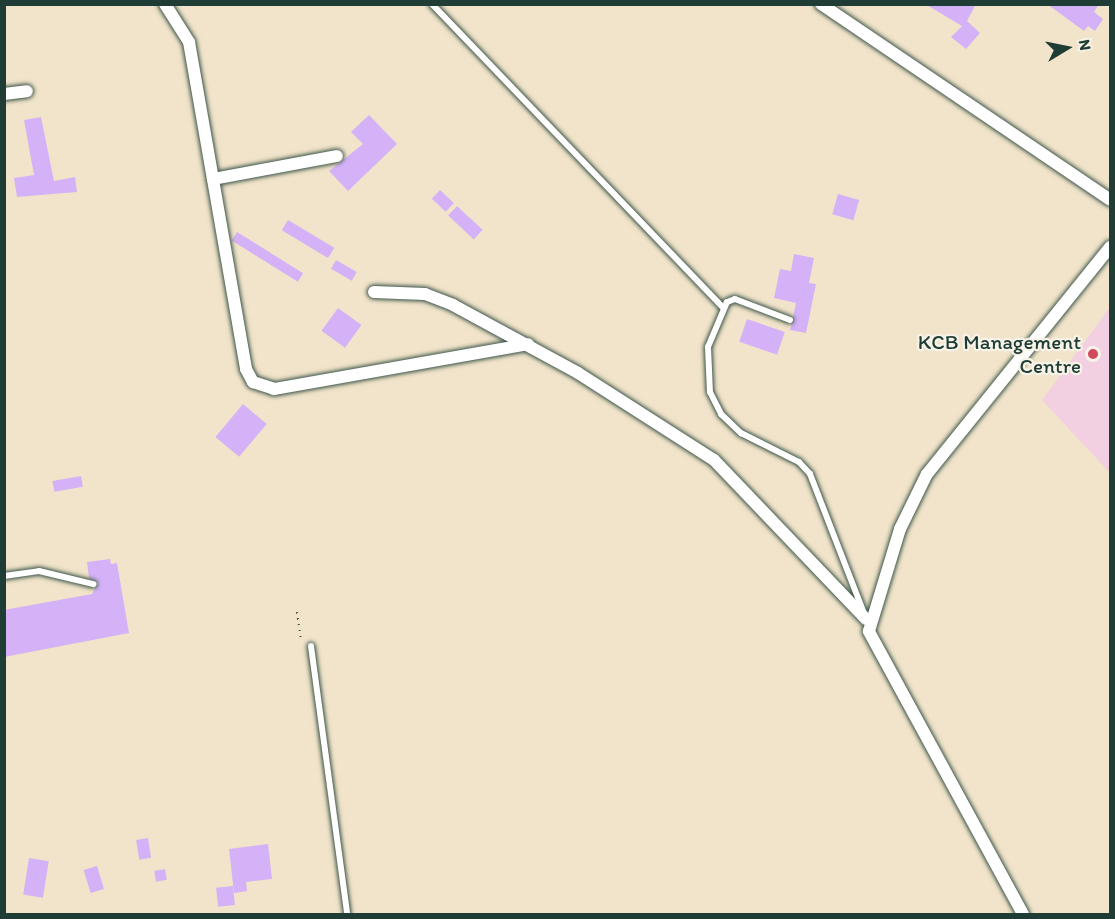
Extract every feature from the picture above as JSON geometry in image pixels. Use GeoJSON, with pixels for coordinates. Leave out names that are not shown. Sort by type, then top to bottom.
{"type":"FeatureCollection","features":[{"type":"Feature","properties":{"kind":"street"},"geometry":{"type":"LineString","coordinates":[[165,4],[189,42],[246,369],[253,382],[274,389],[528,344]]}},
{"type":"Feature","properties":{"kind":"street"},"geometry":{"type":"LineString","coordinates":[[821,4],[1110,200]]}},
{"type":"Feature","properties":{"kind":"street"},"geometry":{"type":"LineString","coordinates":[[4,94],[27,91]]}},
{"type":"Feature","properties":{"kind":"street"},"geometry":{"type":"LineString","coordinates":[[213,179],[337,156]]}},
{"type":"Feature","properties":{"kind":"street"},"geometry":{"type":"LineString","coordinates":[[1023,915],[869,631],[900,530],[927,474],[1110,247]]}},
{"type":"Feature","properties":{"kind":"street"},"geometry":{"type":"LineString","coordinates":[[374,292],[425,294],[528,344],[714,460],[866,619]]}},
{"type":"Feature","properties":{"kind":"lane"},"geometry":{"type":"LineString","coordinates":[[432,4],[723,307]]}},
{"type":"Feature","properties":{"kind":"lane"},"geometry":{"type":"LineString","coordinates":[[790,320],[735,299],[723,307],[708,347],[714,404],[741,433],[791,457],[810,474],[869,631]]}},
{"type":"Feature","properties":{"kind":"lane"},"geometry":{"type":"LineString","coordinates":[[4,576],[39,571],[93,584]]}},
{"type":"Feature","properties":{"kind":"lane"},"geometry":{"type":"LineString","coordinates":[[311,646],[347,915]]}},
{"type":"Feature","properties":{"kind":"shaded area","name":"KCB Management Centre"},"geometry":{"type":"Polygon","coordinates":[[[1110,307],[1110,473],[1042,400],[1110,307]]]}},
{"type":"Feature","properties":{"kind":"building"},"geometry":{"type":"Polygon","coordinates":[[[925,4],[976,4],[967,21],[980,33],[966,49],[951,37],[962,26],[925,4]]]}},
{"type":"Feature","properties":{"kind":"building"},"geometry":{"type":"Polygon","coordinates":[[[1047,4],[1099,4],[1094,12],[1103,19],[1095,31],[1088,26],[1084,31],[1047,4]]]}},
{"type":"Feature","properties":{"kind":"building"},"geometry":{"type":"Polygon","coordinates":[[[369,115],[397,144],[348,191],[329,171],[363,144],[351,132],[369,115]]]}},
{"type":"Feature","properties":{"kind":"building"},"geometry":{"type":"Polygon","coordinates":[[[41,117],[54,181],[75,177],[77,192],[17,197],[14,178],[34,175],[24,120],[41,117]]]}},
{"type":"Feature","properties":{"kind":"building"},"geometry":{"type":"Polygon","coordinates":[[[440,190],[454,203],[446,212],[432,199],[440,190]]]}},
{"type":"Feature","properties":{"kind":"building"},"geometry":{"type":"Polygon","coordinates":[[[838,194],[859,200],[853,220],[832,214],[838,194]]]}},
{"type":"Feature","properties":{"kind":"building"},"geometry":{"type":"Polygon","coordinates":[[[457,206],[483,230],[474,239],[448,216],[457,206]]]}},
{"type":"Feature","properties":{"kind":"building"},"geometry":{"type":"Polygon","coordinates":[[[288,220],[334,248],[328,258],[282,230],[288,220]]]}},
{"type":"Feature","properties":{"kind":"building"},"geometry":{"type":"Polygon","coordinates":[[[237,232],[303,273],[298,282],[232,240],[237,232]]]}},
{"type":"Feature","properties":{"kind":"building"},"geometry":{"type":"Polygon","coordinates":[[[794,254],[814,258],[809,283],[816,284],[806,333],[790,330],[796,303],[774,298],[780,269],[791,271],[794,254]]]}},
{"type":"Feature","properties":{"kind":"building"},"geometry":{"type":"Polygon","coordinates":[[[336,260],[357,272],[352,281],[331,269],[336,260]]]}},
{"type":"Feature","properties":{"kind":"building"},"geometry":{"type":"Polygon","coordinates":[[[338,308],[361,325],[345,348],[322,331],[338,308]]]}},
{"type":"Feature","properties":{"kind":"building"},"geometry":{"type":"Polygon","coordinates":[[[747,319],[785,332],[777,355],[739,342],[747,319]]]}},
{"type":"Feature","properties":{"kind":"building"},"geometry":{"type":"Polygon","coordinates":[[[243,404],[267,424],[239,457],[215,437],[243,404]]]}},
{"type":"Feature","properties":{"kind":"building"},"geometry":{"type":"Polygon","coordinates":[[[81,476],[83,487],[54,492],[52,481],[81,476]]]}},
{"type":"Feature","properties":{"kind":"building"},"geometry":{"type":"Polygon","coordinates":[[[110,559],[111,564],[117,563],[129,633],[4,657],[4,610],[92,594],[98,583],[89,578],[87,562],[110,559]]]}},
{"type":"Feature","properties":{"kind":"building"},"geometry":{"type":"Polygon","coordinates":[[[148,838],[151,858],[139,860],[136,840],[148,838]]]}},
{"type":"Feature","properties":{"kind":"building"},"geometry":{"type":"Polygon","coordinates":[[[268,844],[272,879],[246,882],[247,891],[234,893],[229,849],[268,844]]]}},
{"type":"Feature","properties":{"kind":"building"},"geometry":{"type":"Polygon","coordinates":[[[29,858],[49,861],[43,898],[23,895],[29,858]]]}},
{"type":"Feature","properties":{"kind":"building"},"geometry":{"type":"Polygon","coordinates":[[[97,866],[104,889],[91,893],[84,870],[97,866]]]}},
{"type":"Feature","properties":{"kind":"building"},"geometry":{"type":"Polygon","coordinates":[[[165,869],[167,880],[156,882],[154,871],[165,869]]]}},
{"type":"Feature","properties":{"kind":"building"},"geometry":{"type":"Polygon","coordinates":[[[233,886],[235,905],[218,907],[216,888],[233,886]]]}},
{"type":"Feature","properties":{"kind":"place","name":"KCB Management Centre"},"geometry":{"type":"Point","coordinates":[1093,354]}}]}
